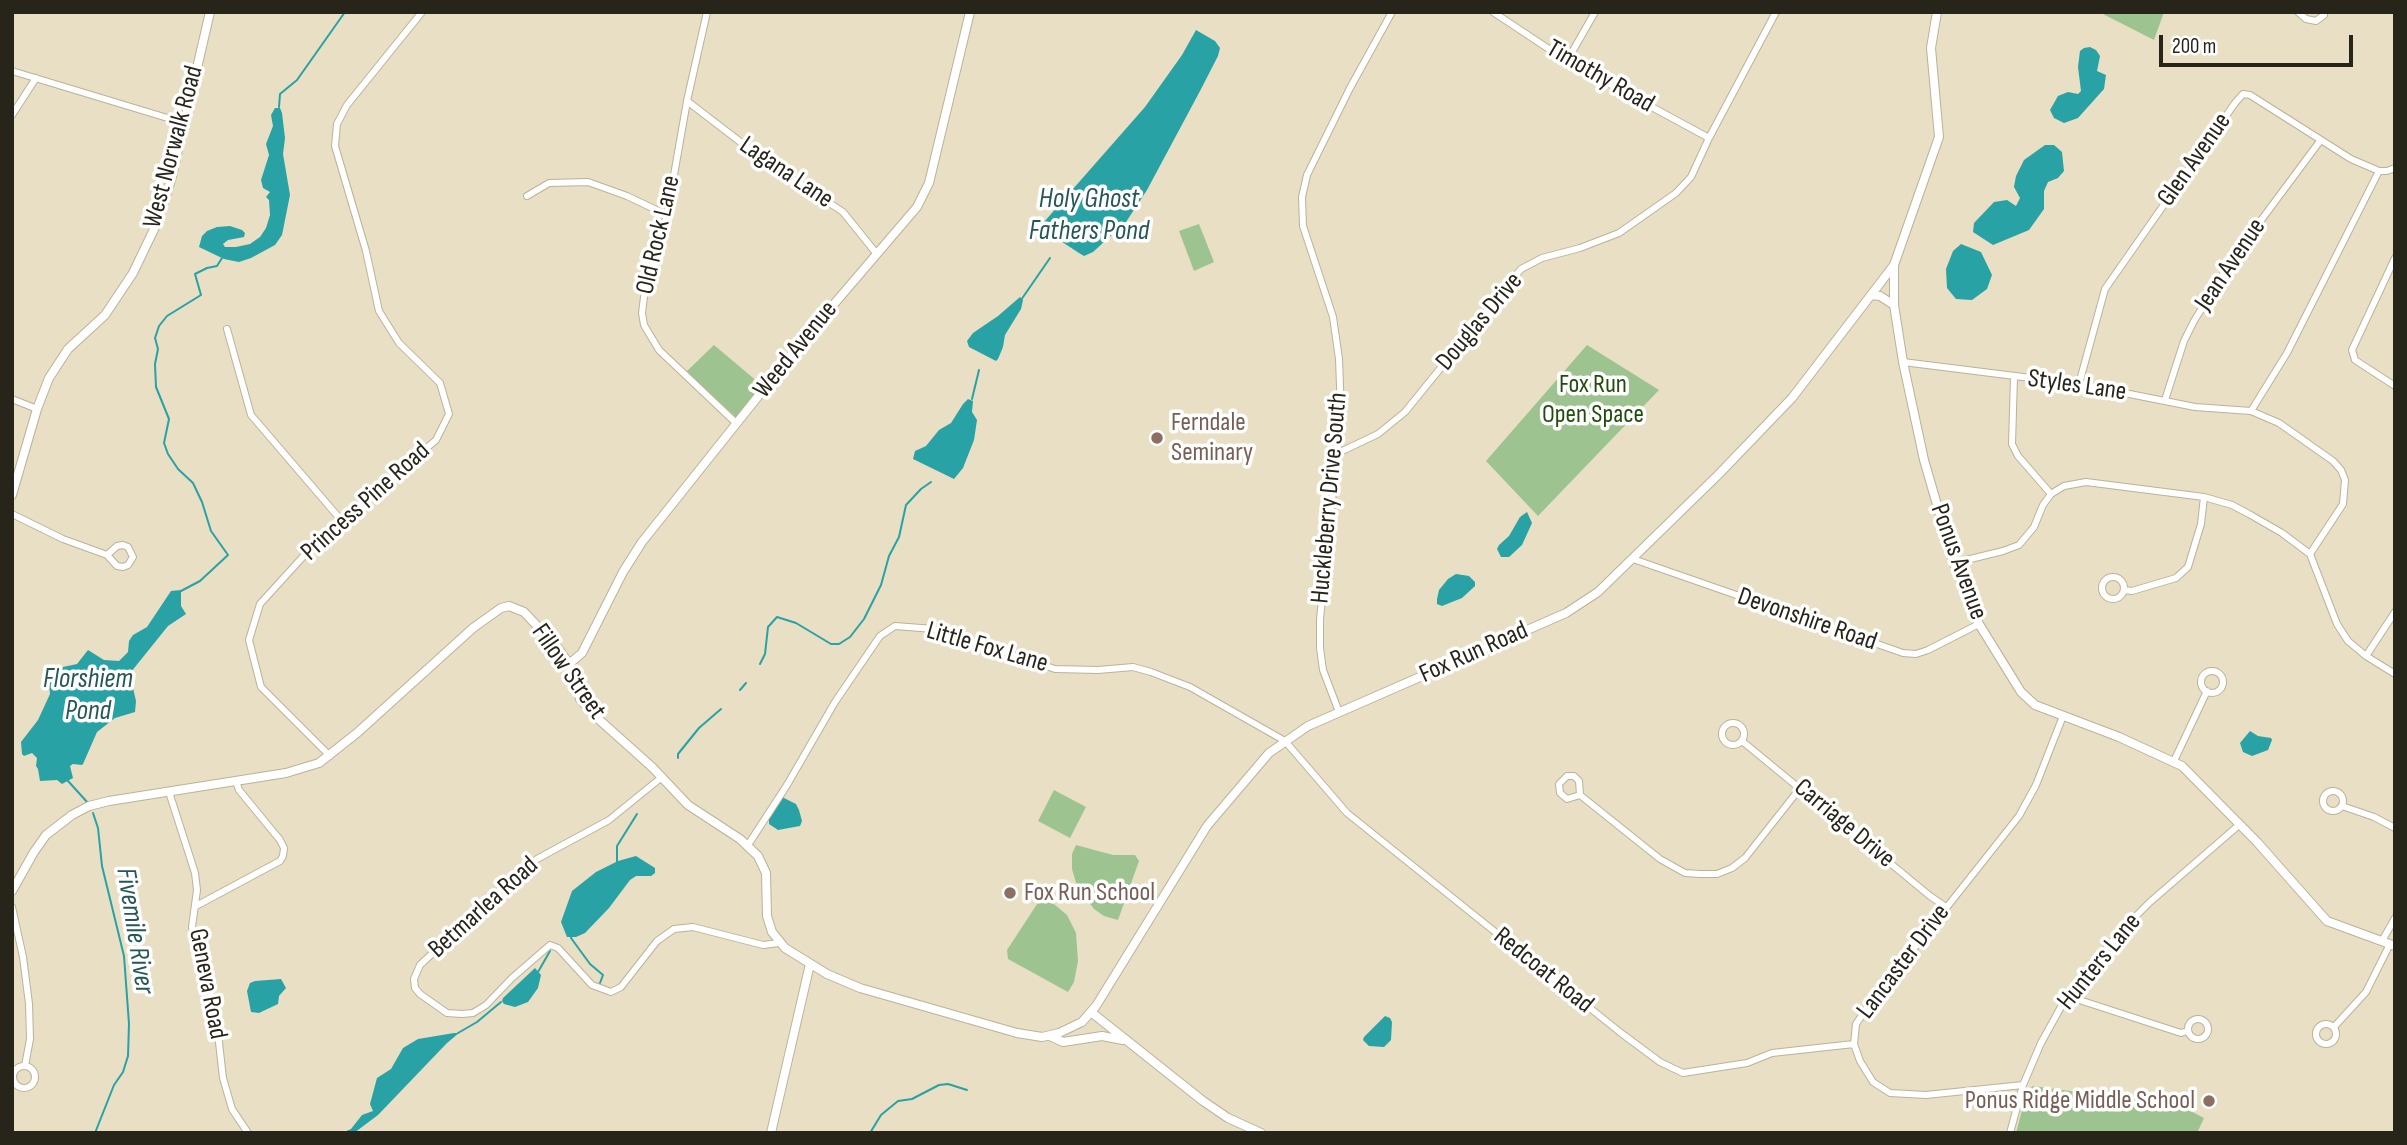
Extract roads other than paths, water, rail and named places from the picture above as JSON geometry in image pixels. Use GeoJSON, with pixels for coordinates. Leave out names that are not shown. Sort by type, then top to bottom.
{"type":"FeatureCollection","features":[{"type":"Feature","properties":{"kind":"street","name":"West Norwalk Road"},"geometry":{"type":"LineString","coordinates":[[12,495],[37,409],[58,361],[105,315],[133,273],[158,223],[210,12]]}},
{"type":"Feature","properties":{"kind":"street","name":"Princess Pine Road"},"geometry":{"type":"LineString","coordinates":[[330,756],[261,687],[249,640],[260,604],[320,538],[436,440],[449,414],[440,383],[399,343],[379,311],[366,251],[335,146],[337,124],[347,105],[422,12]]}},
{"type":"Feature","properties":{"kind":"street","name":"Old Rock Lane"},"geometry":{"type":"LineString","coordinates":[[707,12],[687,101],[667,215],[642,313],[644,325],[659,350],[736,423]]}},
{"type":"Feature","properties":{"kind":"street","name":"Weed Avenue"},"geometry":{"type":"LineString","coordinates":[[569,664],[582,653],[634,553],[736,423],[876,253],[918,207],[929,183],[970,12]]}},
{"type":"Feature","properties":{"kind":"street","name":"Huckleberry Drive South"},"geometry":{"type":"LineString","coordinates":[[1339,712],[1323,670],[1320,619],[1341,413],[1339,359],[1332,317],[1303,226],[1302,197],[1307,175],[1392,12]]}},
{"type":"Feature","properties":{"kind":"street","name":"Timothy Road"},"geometry":{"type":"LineString","coordinates":[[1493,12],[1567,61],[1709,138]]}},
{"type":"Feature","properties":{"kind":"street"},"geometry":{"type":"LineString","coordinates":[[1567,61],[1595,12]]}},
{"type":"Feature","properties":{"kind":"street","name":"Douglas Drive"},"geometry":{"type":"LineString","coordinates":[[1338,453],[1378,434],[1405,412],[1521,269],[1542,258],[1580,248],[1619,233],[1676,193],[1691,177],[1776,12]]}},
{"type":"Feature","properties":{"kind":"street","name":"Ponus Avenue"},"geometry":{"type":"LineString","coordinates":[[1937,12],[1931,48],[1939,137],[1894,265],[1895,305],[1903,362],[1924,460],[1954,563],[1979,624],[2028,699],[2044,710],[2119,737],[2174,761],[2188,771],[2327,920],[2389,944]]}},
{"type":"Feature","properties":{"kind":"street"},"geometry":{"type":"LineString","coordinates":[[2298,12],[2306,19],[2316,21],[2323,15]]}},
{"type":"Feature","properties":{"kind":"street"},"geometry":{"type":"LineString","coordinates":[[12,71],[184,123]]}},
{"type":"Feature","properties":{"kind":"street"},"geometry":{"type":"LineString","coordinates":[[12,115],[36,78]]}},
{"type":"Feature","properties":{"kind":"street","name":"Glen Avenue"},"geometry":{"type":"LineString","coordinates":[[2079,384],[2105,289],[2243,94],[2250,95],[2351,159],[2379,171]]}},
{"type":"Feature","properties":{"kind":"street","name":"Lagana Lane"},"geometry":{"type":"LineString","coordinates":[[687,101],[760,157],[843,212],[876,253]]}},
{"type":"Feature","properties":{"kind":"street","name":"Jean Avenue"},"geometry":{"type":"LineString","coordinates":[[2165,400],[2184,341],[2194,321],[2233,258],[2320,141]]}},
{"type":"Feature","properties":{"kind":"street"},"geometry":{"type":"LineString","coordinates":[[2251,411],[2287,353],[2379,171],[2394,171]]}},
{"type":"Feature","properties":{"kind":"street"},"geometry":{"type":"LineString","coordinates":[[527,196],[549,183],[588,182],[627,196],[667,215]]}},
{"type":"Feature","properties":{"kind":"street"},"geometry":{"type":"LineString","coordinates":[[2395,258],[2353,350],[2356,360],[2395,386]]}},
{"type":"Feature","properties":{"kind":"street","name":"Fox Run Road"},"geometry":{"type":"LineString","coordinates":[[1091,1012],[1207,826],[1263,759],[1308,726],[1566,613],[1598,592],[1792,398],[1894,265]]}},
{"type":"Feature","properties":{"kind":"street"},"geometry":{"type":"LineString","coordinates":[[1871,295],[1895,305]]}},
{"type":"Feature","properties":{"kind":"street"},"geometry":{"type":"LineString","coordinates":[[227,329],[251,415],[341,520]]}},
{"type":"Feature","properties":{"kind":"street","name":"Styles Lane"},"geometry":{"type":"LineString","coordinates":[[1903,362],[2079,384],[2218,410],[2251,411],[2279,423],[2314,446],[2341,470],[2345,489],[2343,503],[2310,554]]}},
{"type":"Feature","properties":{"kind":"street"},"geometry":{"type":"LineString","coordinates":[[2014,377],[2012,444],[2018,456],[2051,494]]}},
{"type":"Feature","properties":{"kind":"street"},"geometry":{"type":"LineString","coordinates":[[12,399],[37,409]]}},
{"type":"Feature","properties":{"kind":"street"},"geometry":{"type":"LineString","coordinates":[[1954,563],[2019,545],[2034,527],[2051,494],[2064,486],[2086,482],[2204,497],[2232,505],[2249,514],[2282,533],[2310,554],[2337,624],[2348,641],[2395,674]]}},
{"type":"Feature","properties":{"kind":"street"},"geometry":{"type":"LineString","coordinates":[[2124,590],[2132,591],[2176,578],[2188,567],[2201,524],[2204,497]]}},
{"type":"Feature","properties":{"kind":"street"},"geometry":{"type":"LineString","coordinates":[[12,514],[63,539],[107,555]]}},
{"type":"Feature","properties":{"kind":"street","name":"Devonshire Road"},"geometry":{"type":"LineString","coordinates":[[1633,559],[1903,653],[1916,654],[1928,650],[1979,624]]}},
{"type":"Feature","properties":{"kind":"street","name":"Fillow Street"},"geometry":{"type":"LineString","coordinates":[[12,891],[41,842],[52,829],[89,806],[304,769],[330,756],[473,628],[501,608],[509,606],[524,612],[558,648],[569,664],[580,699],[698,813],[748,845],[762,861],[766,873],[766,916],[779,943]]}},
{"type":"Feature","properties":{"kind":"street"},"geometry":{"type":"LineString","coordinates":[[2366,656],[2395,612]]}},
{"type":"Feature","properties":{"kind":"street","name":"Little Fox Lane"},"geometry":{"type":"LineString","coordinates":[[748,845],[787,785],[835,702],[880,636],[895,626],[934,629],[1055,669],[1098,670],[1133,667],[1151,672],[1190,687],[1285,741]]}},
{"type":"Feature","properties":{"kind":"street"},"geometry":{"type":"LineString","coordinates":[[2174,761],[2207,691]]}},
{"type":"Feature","properties":{"kind":"street","name":"Lancaster Drive"},"geometry":{"type":"LineString","coordinates":[[2023,1085],[1982,1087],[1926,1095],[1890,1093],[1873,1082],[1860,1061],[1854,1044],[1856,1024],[2019,816],[2036,785],[2063,716]]}},
{"type":"Feature","properties":{"kind":"street","name":"Redcoat Road"},"geometry":{"type":"LineString","coordinates":[[1285,741],[1347,813],[1660,1062],[1683,1073],[1747,1063],[1772,1053],[1854,1044]]}},
{"type":"Feature","properties":{"kind":"street","name":"Carriage Drive"},"geometry":{"type":"LineString","coordinates":[[1742,741],[1946,907]]}},
{"type":"Feature","properties":{"kind":"street","name":"Betmarlea Road"},"geometry":{"type":"LineString","coordinates":[[662,777],[609,820],[550,851],[507,883],[420,965],[414,979],[415,988],[447,1013],[473,1013],[486,1006],[512,978],[550,945],[558,948],[592,985],[611,992],[627,981],[657,941],[674,929],[693,927],[763,944],[779,943]]}},
{"type":"Feature","properties":{"kind":"street"},"geometry":{"type":"LineString","coordinates":[[196,906],[280,861],[284,856],[280,840],[239,790],[236,781]]}},
{"type":"Feature","properties":{"kind":"street"},"geometry":{"type":"LineString","coordinates":[[1580,795],[1660,859],[1685,873],[1717,874],[1732,868],[1745,858],[1801,787]]}},
{"type":"Feature","properties":{"kind":"street","name":"Geneva Road"},"geometry":{"type":"LineString","coordinates":[[169,792],[195,873],[198,890],[192,927],[216,1016],[223,1078],[232,1109],[248,1133]]}},
{"type":"Feature","properties":{"kind":"street"},"geometry":{"type":"LineString","coordinates":[[2342,806],[2352,812],[2374,817],[2395,828]]}},
{"type":"Feature","properties":{"kind":"street","name":"Hunters Lane"},"geometry":{"type":"LineString","coordinates":[[2010,1133],[2023,1085],[2067,996],[2113,940],[2150,902],[2239,825]]}},
{"type":"Feature","properties":{"kind":"street"},"geometry":{"type":"LineString","coordinates":[[12,907],[23,957],[29,1004],[30,1039],[25,1066]]}},
{"type":"Feature","properties":{"kind":"street"},"geometry":{"type":"LineString","coordinates":[[2334,1027],[2366,992],[2389,944],[2395,918]]}},
{"type":"Feature","properties":{"kind":"street"},"geometry":{"type":"LineString","coordinates":[[779,943],[792,954],[860,988],[1017,1033],[1050,1036],[1075,1026],[1091,1012],[1203,1101],[1228,1118],[1261,1133]]}},
{"type":"Feature","properties":{"kind":"street"},"geometry":{"type":"LineString","coordinates":[[771,1133],[810,964]]}},
{"type":"Feature","properties":{"kind":"street"},"geometry":{"type":"LineString","coordinates":[[2067,996],[2181,1032],[2187,1031]]}},
{"type":"Feature","properties":{"kind":"street"},"geometry":{"type":"LineString","coordinates":[[1075,1026],[1087,1039]]}},
{"type":"Feature","properties":{"kind":"street"},"geometry":{"type":"LineString","coordinates":[[1050,1036],[1063,1042],[1102,1036],[1126,1041]]}},
{"type":"Feature","properties":{"kind":"water","name":"Holy Ghost Fathers Pond"},"geometry":{"type":"Polygon","coordinates":[[[1196,30],[1215,41],[1220,48],[1218,56],[1147,190],[1126,222],[1093,252],[1084,256],[1044,230],[1044,222],[1145,107],[1182,55],[1196,30]]]}},
{"type":"Feature","properties":{"kind":"water"},"geometry":{"type":"Polygon","coordinates":[[[2090,47],[2100,56],[2097,71],[2106,75],[2104,89],[2078,118],[2064,123],[2054,118],[2050,110],[2058,96],[2068,92],[2078,94],[2081,91],[2078,67],[2080,51],[2090,47]]]}},
{"type":"Feature","properties":{"kind":"water"},"geometry":{"type":"Polygon","coordinates":[[[275,108],[280,108],[282,113],[285,138],[283,154],[290,195],[282,235],[275,245],[251,258],[239,262],[224,259],[199,247],[202,236],[207,231],[230,226],[242,230],[244,237],[228,240],[223,244],[225,247],[236,247],[250,244],[260,237],[266,228],[270,215],[269,200],[266,197],[270,192],[263,188],[261,180],[269,155],[266,144],[273,126],[271,115],[275,108]]]}},
{"type":"Feature","properties":{"kind":"water"},"geometry":{"type":"Polygon","coordinates":[[[2045,145],[2054,145],[2062,152],[2064,171],[2058,178],[2048,182],[2044,191],[2044,209],[2029,230],[1993,245],[1973,232],[1974,223],[1994,202],[2007,200],[2016,206],[2020,198],[2014,187],[2016,176],[2024,160],[2045,145]]]}},
{"type":"Feature","properties":{"kind":"water"},"geometry":{"type":"Polygon","coordinates":[[[1961,244],[1981,252],[1992,275],[1987,289],[1972,300],[1956,299],[1947,288],[1946,269],[1953,251],[1961,244]]]}},
{"type":"Feature","properties":{"kind":"water"},"geometry":{"type":"Polygon","coordinates":[[[1020,297],[1023,300],[1021,309],[1005,335],[996,361],[969,347],[967,341],[973,333],[1020,297]]]}},
{"type":"Feature","properties":{"kind":"water"},"geometry":{"type":"Polygon","coordinates":[[[968,399],[973,401],[972,412],[977,420],[974,440],[963,468],[954,479],[913,459],[915,451],[926,446],[939,430],[951,423],[968,399]]]}},
{"type":"Feature","properties":{"kind":"water"},"geometry":{"type":"Polygon","coordinates":[[[1527,512],[1532,523],[1522,545],[1509,557],[1501,557],[1497,549],[1499,545],[1509,536],[1520,517],[1527,512]]]}},
{"type":"Feature","properties":{"kind":"water"},"geometry":{"type":"Polygon","coordinates":[[[1456,574],[1469,576],[1475,586],[1462,598],[1442,606],[1437,604],[1439,590],[1456,574]]]}},
{"type":"Feature","properties":{"kind":"water","name":"Florshiem Pond"},"geometry":{"type":"Polygon","coordinates":[[[181,590],[181,606],[186,614],[168,626],[127,677],[136,701],[135,712],[115,718],[97,732],[83,764],[70,766],[73,778],[62,784],[57,780],[40,781],[37,758],[32,753],[24,756],[22,754],[21,742],[38,720],[50,694],[49,683],[58,668],[77,664],[88,650],[104,660],[119,661],[128,652],[129,641],[133,635],[147,627],[171,591],[181,590]]]}},
{"type":"Feature","properties":{"kind":"water"},"geometry":{"type":"Polygon","coordinates":[[[2250,731],[2258,736],[2271,738],[2268,750],[2252,756],[2243,752],[2240,743],[2250,731]]]}},
{"type":"Feature","properties":{"kind":"water"},"geometry":{"type":"Polygon","coordinates":[[[782,797],[796,804],[802,821],[800,826],[778,830],[769,824],[769,819],[782,797]]]}},
{"type":"Feature","properties":{"kind":"water"},"geometry":{"type":"Polygon","coordinates":[[[636,856],[655,868],[655,873],[651,876],[636,876],[630,880],[609,908],[585,933],[567,937],[561,922],[572,891],[596,872],[636,856]]]}},
{"type":"Feature","properties":{"kind":"water"},"geometry":{"type":"Polygon","coordinates":[[[535,968],[541,975],[538,988],[528,1002],[515,1007],[504,1004],[503,998],[535,968]]]}},
{"type":"Feature","properties":{"kind":"water"},"geometry":{"type":"Polygon","coordinates":[[[281,979],[286,988],[279,996],[278,1004],[259,1013],[251,1012],[247,991],[250,983],[281,979]]]}},
{"type":"Feature","properties":{"kind":"water"},"geometry":{"type":"Polygon","coordinates":[[[1385,1016],[1392,1022],[1391,1040],[1384,1047],[1369,1046],[1363,1040],[1364,1037],[1385,1016]]]}},
{"type":"Feature","properties":{"kind":"water"},"geometry":{"type":"Polygon","coordinates":[[[459,1033],[378,1115],[354,1133],[342,1133],[351,1129],[362,1115],[373,1111],[370,1104],[377,1078],[391,1069],[403,1048],[418,1039],[459,1033]]]}},
{"type":"Feature","properties":{"kind":"waterway","name":"Fivemile River"},"geometry":{"type":"LineString","coordinates":[[279,107],[280,94],[297,80],[345,12]]}},
{"type":"Feature","properties":{"kind":"waterway","name":"Fivemile River"},"geometry":{"type":"LineString","coordinates":[[181,591],[200,581],[228,555],[211,531],[193,483],[178,469],[164,443],[169,419],[156,387],[155,364],[158,349],[155,338],[159,326],[167,316],[201,295],[195,274],[217,266],[222,258]]}},
{"type":"Feature","properties":{"kind":"waterway"},"geometry":{"type":"LineString","coordinates":[[1021,300],[1050,258]]}},
{"type":"Feature","properties":{"kind":"waterway"},"geometry":{"type":"LineString","coordinates":[[972,399],[979,370]]}},
{"type":"Feature","properties":{"kind":"waterway"},"geometry":{"type":"LineString","coordinates":[[760,664],[765,654],[768,627],[777,617],[796,623],[831,644],[839,644],[850,637],[864,619],[881,585],[889,556],[899,537],[906,505],[931,482]]}},
{"type":"Feature","properties":{"kind":"waterway"},"geometry":{"type":"LineString","coordinates":[[740,690],[746,683]]}},
{"type":"Feature","properties":{"kind":"waterway"},"geometry":{"type":"LineString","coordinates":[[678,758],[678,754],[699,728],[721,709]]}},
{"type":"Feature","properties":{"kind":"waterway","name":"Fivemile River"},"geometry":{"type":"LineString","coordinates":[[68,781],[88,803]]}},
{"type":"Feature","properties":{"kind":"waterway","name":"Fivemile River"},"geometry":{"type":"LineString","coordinates":[[93,813],[98,828],[102,866],[124,956],[129,1024],[128,1056],[95,1133]]}},
{"type":"Feature","properties":{"kind":"waterway"},"geometry":{"type":"LineString","coordinates":[[617,863],[617,846],[637,814]]}},
{"type":"Feature","properties":{"kind":"waterway"},"geometry":{"type":"LineString","coordinates":[[572,935],[571,938],[590,964],[603,975],[600,983]]}},
{"type":"Feature","properties":{"kind":"waterway"},"geometry":{"type":"LineString","coordinates":[[538,972],[550,951]]}},
{"type":"Feature","properties":{"kind":"waterway"},"geometry":{"type":"LineString","coordinates":[[458,1033],[477,1022],[501,1002]]}},
{"type":"Feature","properties":{"kind":"waterway"},"geometry":{"type":"LineString","coordinates":[[870,1133],[881,1115],[898,1101],[912,1099],[939,1085],[948,1084],[967,1090]]}},
{"type":"Feature","properties":{"kind":"place","name":"Ferndale Seminary"},"geometry":{"type":"Point","coordinates":[1157,438]}},
{"type":"Feature","properties":{"kind":"place","name":"Fox Run School"},"geometry":{"type":"Point","coordinates":[1010,893]}},
{"type":"Feature","properties":{"kind":"place","name":"Ponus Ridge Middle School"},"geometry":{"type":"Point","coordinates":[2209,1101]}},
{"type":"Feature","properties":{"kind":"park label","name":"Fox Run Open Space"},"geometry":{"type":"Point","coordinates":[1593,400]}}]}
